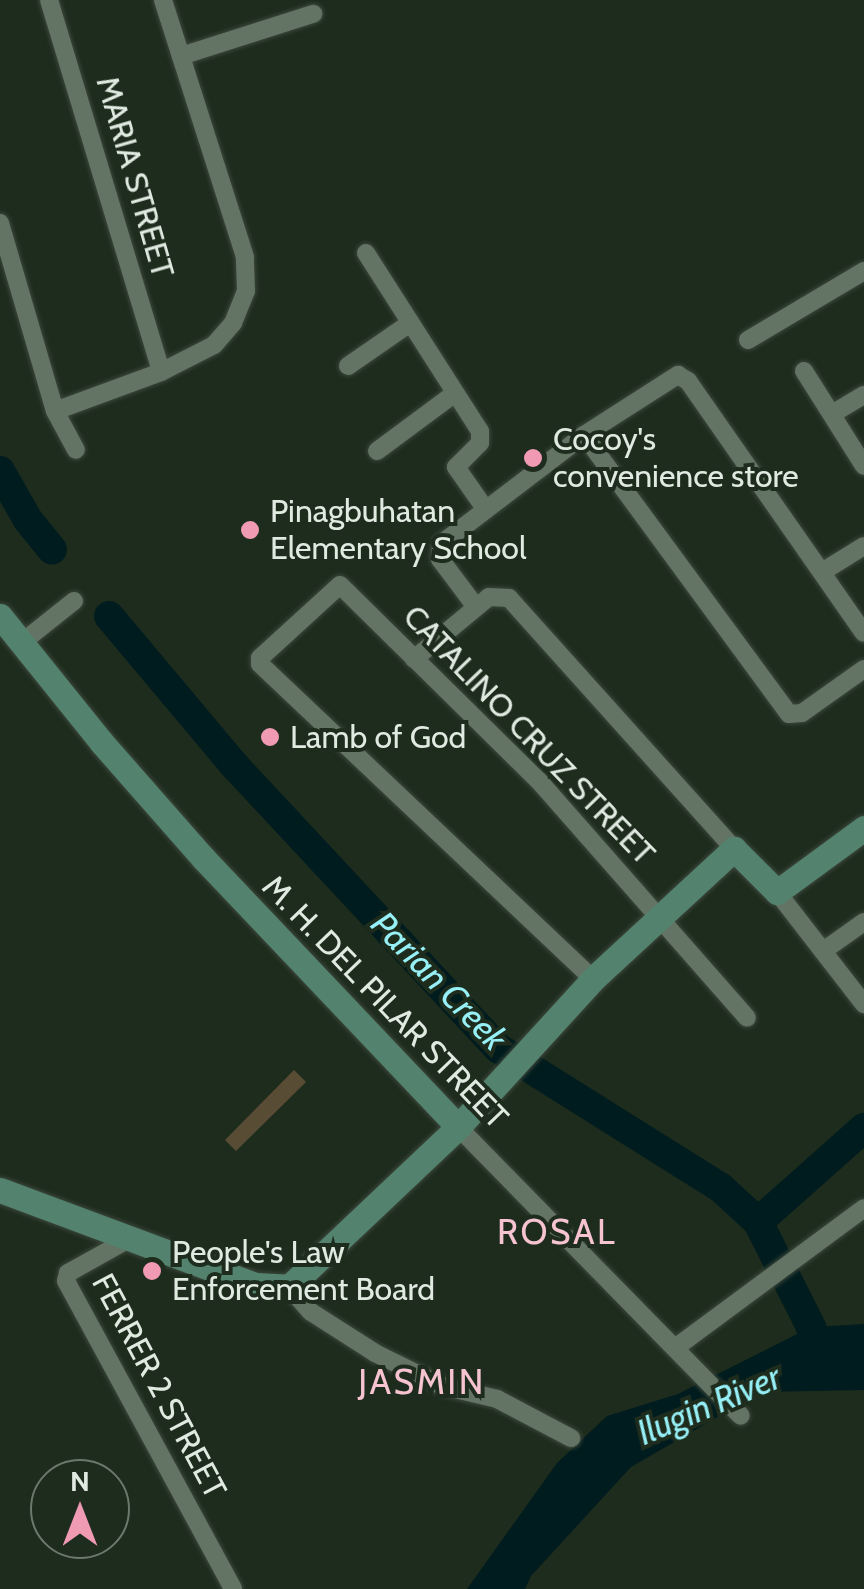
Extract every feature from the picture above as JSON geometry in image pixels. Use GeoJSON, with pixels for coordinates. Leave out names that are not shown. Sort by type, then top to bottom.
{"type":"FeatureCollection","features":[{"type":"Feature","properties":{"kind":"main road","name":"M. H. DEL PILAR STREET"},"geometry":{"type":"LineString","coordinates":[[0,616],[228,886],[458,1127]]}},
{"type":"Feature","properties":{"kind":"main road"},"geometry":{"type":"LineString","coordinates":[[0,1190],[256,1285],[288,1286],[458,1127],[593,979],[734,849],[777,892],[864,828]]}},
{"type":"Feature","properties":{"kind":"street","name":"MARIA STREET"},"geometry":{"type":"LineString","coordinates":[[49,0],[161,372]]}},
{"type":"Feature","properties":{"kind":"street"},"geometry":{"type":"LineString","coordinates":[[55,411],[161,372],[214,346],[241,308],[248,273],[163,0]]}},
{"type":"Feature","properties":{"kind":"street"},"geometry":{"type":"LineString","coordinates":[[180,56],[313,14]]}},
{"type":"Feature","properties":{"kind":"street"},"geometry":{"type":"LineString","coordinates":[[0,223],[55,411],[76,450]]}},
{"type":"Feature","properties":{"kind":"street"},"geometry":{"type":"LineString","coordinates":[[366,252],[482,437],[456,465],[486,510]]}},
{"type":"Feature","properties":{"kind":"street"},"geometry":{"type":"LineString","coordinates":[[748,340],[861,278]]}},
{"type":"Feature","properties":{"kind":"street"},"geometry":{"type":"LineString","coordinates":[[348,366],[410,323]]}},
{"type":"Feature","properties":{"kind":"street"},"geometry":{"type":"LineString","coordinates":[[804,371],[864,466]]}},
{"type":"Feature","properties":{"kind":"street"},"geometry":{"type":"LineString","coordinates":[[476,607],[447,572],[440,553],[445,540],[584,435],[678,375],[688,381],[864,634]]}},
{"type":"Feature","properties":{"kind":"street"},"geometry":{"type":"LineString","coordinates":[[377,450],[455,393]]}},
{"type":"Feature","properties":{"kind":"street"},"geometry":{"type":"LineString","coordinates":[[832,414],[864,395]]}},
{"type":"Feature","properties":{"kind":"street"},"geometry":{"type":"LineString","coordinates":[[584,435],[788,714],[794,715],[861,678]]}},
{"type":"Feature","properties":{"kind":"street"},"geometry":{"type":"LineString","coordinates":[[822,572],[864,546]]}},
{"type":"Feature","properties":{"kind":"street","name":"CATALINO CRUZ STREET"},"geometry":{"type":"LineString","coordinates":[[593,979],[260,664],[260,658],[342,584],[539,781],[746,1018]]}},
{"type":"Feature","properties":{"kind":"street"},"geometry":{"type":"LineString","coordinates":[[414,659],[476,607],[498,594],[508,598],[734,849]]}},
{"type":"Feature","properties":{"kind":"street"},"geometry":{"type":"LineString","coordinates":[[20,644],[74,601]]}},
{"type":"Feature","properties":{"kind":"street"},"geometry":{"type":"LineString","coordinates":[[777,892],[864,1004]]}},
{"type":"Feature","properties":{"kind":"street"},"geometry":{"type":"LineString","coordinates":[[823,951],[864,922]]}},
{"type":"Feature","properties":{"kind":"street","name":"M. H. DEL PILAR STREET"},"geometry":{"type":"LineString","coordinates":[[458,1127],[741,1416]]}},
{"type":"Feature","properties":{"kind":"street"},"geometry":{"type":"LineString","coordinates":[[675,1348],[864,1208]]}},
{"type":"Feature","properties":{"kind":"street","name":"FERRER 2 STREET"},"geometry":{"type":"LineString","coordinates":[[129,1239],[68,1274],[66,1281],[233,1589]]}},
{"type":"Feature","properties":{"kind":"street"},"geometry":{"type":"LineString","coordinates":[[288,1286],[311,1312],[374,1354],[442,1386],[498,1399],[571,1438]]}},
{"type":"Feature","properties":{"kind":"shaded area"},"geometry":{"type":"Polygon","coordinates":[[[294,1070],[306,1082],[236,1151],[225,1140],[294,1070]]]}},
{"type":"Feature","properties":{"kind":"water","name":"Ilugin River"},"geometry":{"type":"Polygon","coordinates":[[[864,1324],[864,1390],[761,1392],[631,1467],[531,1576],[525,1589],[467,1589],[557,1463],[607,1416],[678,1394],[811,1327],[864,1324]]]}},
{"type":"Feature","properties":{"kind":"waterway","name":"Parian Creek"},"geometry":{"type":"LineString","coordinates":[[0,471],[28,520],[52,550]]}},
{"type":"Feature","properties":{"kind":"waterway","name":"Parian Creek"},"geometry":{"type":"LineString","coordinates":[[109,616],[235,766],[498,1048],[720,1187],[758,1222],[811,1327],[821,1358]]}},
{"type":"Feature","properties":{"kind":"waterway"},"geometry":{"type":"LineString","coordinates":[[758,1222],[864,1128]]}},
{"type":"Feature","properties":{"kind":"place","name":"Cocoy's convenience store"},"geometry":{"type":"Point","coordinates":[533,458]}},
{"type":"Feature","properties":{"kind":"place","name":"Pinagbuhatan Elementary School"},"geometry":{"type":"Point","coordinates":[250,530]}},
{"type":"Feature","properties":{"kind":"place","name":"Lamb of God"},"geometry":{"type":"Point","coordinates":[270,737]}},
{"type":"Feature","properties":{"kind":"place","name":"People's Law Enforcement Board"},"geometry":{"type":"Point","coordinates":[152,1271]}},
{"type":"Feature","properties":{"kind":"district","name":"ROSAL"},"geometry":{"type":"Point","coordinates":[557,1232]}},
{"type":"Feature","properties":{"kind":"district","name":"JASMIN"},"geometry":{"type":"Point","coordinates":[422,1382]}}]}
